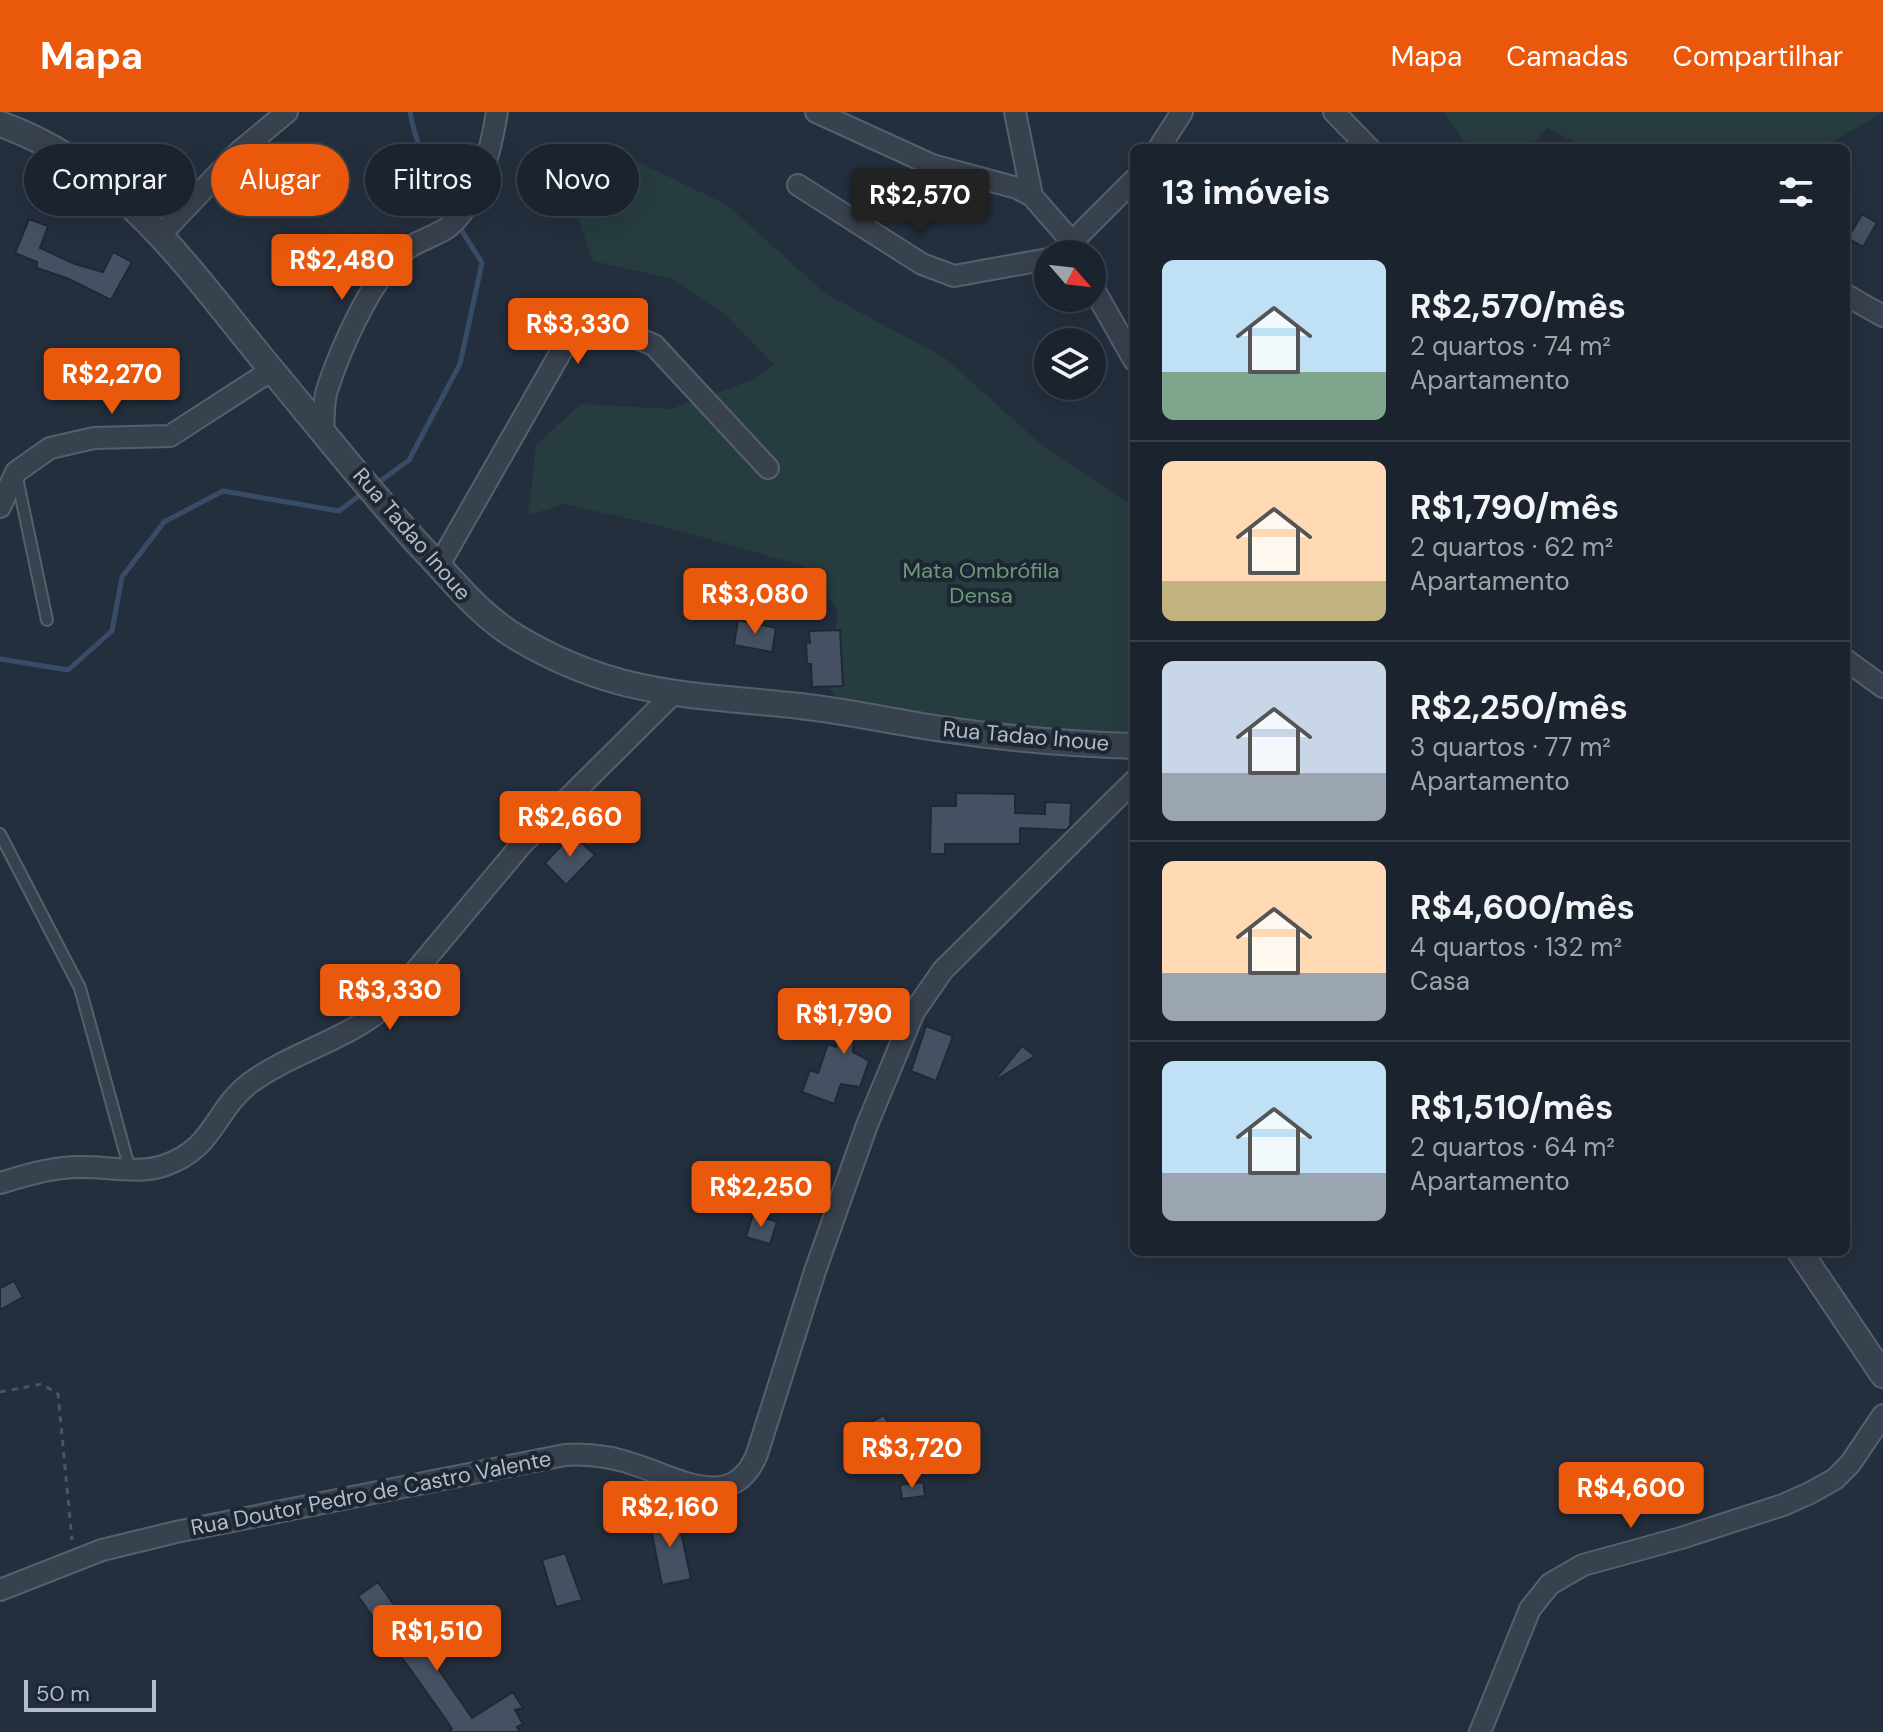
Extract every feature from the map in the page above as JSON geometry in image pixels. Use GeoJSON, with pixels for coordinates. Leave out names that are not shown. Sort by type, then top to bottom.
{"type":"FeatureCollection","features":[{"type":"Feature","properties":{"kind":"street"},"geometry":{"type":"LineString","coordinates":[[161,234],[239,152],[287,112]]}},
{"type":"Feature","properties":{"kind":"street"},"geometry":{"type":"LineString","coordinates":[[323,432],[327,392],[349,339],[381,278],[404,251],[454,220],[476,186],[497,112]]}},
{"type":"Feature","properties":{"kind":"street"},"geometry":{"type":"LineString","coordinates":[[816,112],[932,165],[1017,188],[1032,196],[1068,240]]}},
{"type":"Feature","properties":{"kind":"street"},"geometry":{"type":"LineString","coordinates":[[1015,112],[1032,196]]}},
{"type":"Feature","properties":{"kind":"street"},"geometry":{"type":"LineString","coordinates":[[1162,144],[1182,112]]}},
{"type":"Feature","properties":{"kind":"street"},"geometry":{"type":"LineString","coordinates":[[1334,112],[1365,144]]}},
{"type":"Feature","properties":{"kind":"street","name":"Rua Tadao Inoue"},"geometry":{"type":"LineString","coordinates":[[0,124],[83,166],[161,234],[459,592],[516,637],[572,668],[632,687],[672,695],[800,706],[1000,736],[1130,746]]}},
{"type":"Feature","properties":{"kind":"street"},"geometry":{"type":"LineString","coordinates":[[798,185],[922,264],[954,276],[1034,262]]}},
{"type":"Feature","properties":{"kind":"street"},"geometry":{"type":"LineString","coordinates":[[1081,240],[1130,185]]}},
{"type":"Feature","properties":{"kind":"street"},"geometry":{"type":"LineString","coordinates":[[1850,297],[1883,316]]}},
{"type":"Feature","properties":{"kind":"street"},"geometry":{"type":"LineString","coordinates":[[1106,311],[1130,353]]}},
{"type":"Feature","properties":{"kind":"street"},"geometry":{"type":"LineString","coordinates":[[439,565],[574,329],[582,323],[593,321],[654,345],[768,468]]}},
{"type":"Feature","properties":{"kind":"street"},"geometry":{"type":"LineString","coordinates":[[0,507],[16,472],[50,448],[94,438],[170,436],[272,370]]}},
{"type":"Feature","properties":{"kind":"street"},"geometry":{"type":"LineString","coordinates":[[1850,663],[1883,687]]}},
{"type":"Feature","properties":{"kind":"street"},"geometry":{"type":"LineString","coordinates":[[0,1183],[73,1167],[130,1170],[163,1166],[189,1153],[208,1138],[236,1096],[248,1085],[294,1057],[355,1029],[375,1016],[403,987],[463,911],[522,844],[672,695]]}},
{"type":"Feature","properties":{"kind":"street","name":"Rua Doutor Pedro de Castro Valente"},"geometry":{"type":"LineString","coordinates":[[0,1590],[75,1560],[176,1532],[565,1455],[607,1457],[693,1486],[724,1486],[747,1474],[757,1454],[784,1363],[861,1140],[914,1012],[943,970],[1130,785]]}},
{"type":"Feature","properties":{"kind":"street"},"geometry":{"type":"LineString","coordinates":[[1803,1256],[1883,1375]]}},
{"type":"Feature","properties":{"kind":"street"},"geometry":{"type":"LineString","coordinates":[[1480,1732],[1530,1609],[1550,1584],[1583,1565],[1681,1538],[1783,1505],[1810,1493],[1835,1479],[1850,1464],[1883,1415]]}},
{"type":"Feature","properties":{"kind":"lane"},"geometry":{"type":"LineString","coordinates":[[16,472],[47,620]]}},
{"type":"Feature","properties":{"kind":"lane"},"geometry":{"type":"LineString","coordinates":[[0,834],[80,988],[130,1170]]}},
{"type":"Feature","properties":{"kind":"path"},"geometry":{"type":"LineString","coordinates":[[0,1392],[42,1384],[58,1394],[75,1560]]}},
{"type":"Feature","properties":{"kind":"green space"},"geometry":{"type":"Polygon","coordinates":[[[1444,112],[1883,112],[1830,144],[1578,144],[1547,128],[1533,144],[1466,144],[1444,112]]]}},
{"type":"Feature","properties":{"kind":"green space","name":"Mata Ombrófila Densa"},"geometry":{"type":"Polygon","coordinates":[[[639,162],[727,205],[826,294],[945,358],[1045,448],[1130,504],[1130,733],[950,728],[914,712],[845,709],[828,686],[838,611],[804,566],[669,528],[565,504],[528,515],[536,446],[580,404],[671,409],[753,380],[774,365],[724,313],[673,279],[593,261],[578,216],[639,216],[639,162]]]}},
{"type":"Feature","properties":{"kind":"building"},"geometry":{"type":"Polygon","coordinates":[[[1862,214],[1877,223],[1863,247],[1850,239],[1862,214]]]}},
{"type":"Feature","properties":{"kind":"building"},"geometry":{"type":"Polygon","coordinates":[[[29,219],[48,226],[40,248],[75,264],[103,272],[113,252],[132,262],[111,300],[69,279],[37,268],[37,262],[15,253],[29,219]]]}},
{"type":"Feature","properties":{"kind":"building"},"geometry":{"type":"Polygon","coordinates":[[[738,620],[776,628],[772,652],[734,645],[738,620]]]}},
{"type":"Feature","properties":{"kind":"building"},"geometry":{"type":"Polygon","coordinates":[[[840,630],[843,686],[812,687],[811,664],[807,664],[809,631],[840,630]]]}},
{"type":"Feature","properties":{"kind":"building"},"geometry":{"type":"Polygon","coordinates":[[[956,793],[1015,794],[1015,813],[1045,814],[1045,802],[1071,803],[1070,826],[1066,830],[1020,828],[1020,844],[945,844],[945,854],[930,854],[931,806],[956,806],[956,793]]]}},
{"type":"Feature","properties":{"kind":"building"},"geometry":{"type":"Polygon","coordinates":[[[572,834],[595,855],[566,885],[545,863],[572,834]]]}},
{"type":"Feature","properties":{"kind":"building"},"geometry":{"type":"Polygon","coordinates":[[[868,1007],[891,1014],[885,1034],[854,1024],[853,1052],[869,1061],[860,1087],[841,1084],[834,1104],[802,1092],[810,1070],[818,1073],[828,1044],[836,1047],[838,1019],[833,1018],[834,1013],[866,1014],[868,1007]]]}},
{"type":"Feature","properties":{"kind":"building"},"geometry":{"type":"Polygon","coordinates":[[[926,1026],[953,1036],[936,1081],[911,1071],[926,1026]]]}},
{"type":"Feature","properties":{"kind":"building"},"geometry":{"type":"Polygon","coordinates":[[[1022,1046],[1035,1056],[996,1078],[1022,1046]]]}},
{"type":"Feature","properties":{"kind":"building"},"geometry":{"type":"Polygon","coordinates":[[[753,1214],[777,1222],[770,1244],[746,1237],[753,1214]]]}},
{"type":"Feature","properties":{"kind":"building"},"geometry":{"type":"Polygon","coordinates":[[[14,1281],[23,1297],[0,1310],[0,1288],[14,1281]]]}},
{"type":"Feature","properties":{"kind":"building"},"geometry":{"type":"Polygon","coordinates":[[[884,1415],[894,1434],[874,1444],[865,1425],[884,1415]]]}},
{"type":"Feature","properties":{"kind":"building"},"geometry":{"type":"Polygon","coordinates":[[[923,1482],[925,1496],[902,1499],[900,1485],[923,1482]]]}},
{"type":"Feature","properties":{"kind":"building"},"geometry":{"type":"Polygon","coordinates":[[[677,1513],[691,1579],[662,1585],[649,1518],[677,1513]]]}},
{"type":"Feature","properties":{"kind":"building"},"geometry":{"type":"Polygon","coordinates":[[[565,1553],[582,1600],[556,1607],[542,1560],[565,1553]]]}},
{"type":"Feature","properties":{"kind":"building"},"geometry":{"type":"Polygon","coordinates":[[[378,1582],[472,1718],[513,1692],[523,1708],[515,1710],[523,1724],[517,1727],[520,1732],[448,1732],[452,1729],[447,1721],[358,1596],[378,1582]]]}},
{"type":"Feature","properties":{"kind":"waterway"},"geometry":{"type":"LineString","coordinates":[[410,112],[419,144]]}},
{"type":"Feature","properties":{"kind":"waterway"},"geometry":{"type":"LineString","coordinates":[[375,485],[409,460],[460,364],[482,263],[459,226]]}},
{"type":"Feature","properties":{"kind":"waterway"},"geometry":{"type":"LineString","coordinates":[[0,659],[68,670],[112,631],[122,577],[164,522],[223,491],[339,511],[363,493]]}}]}
